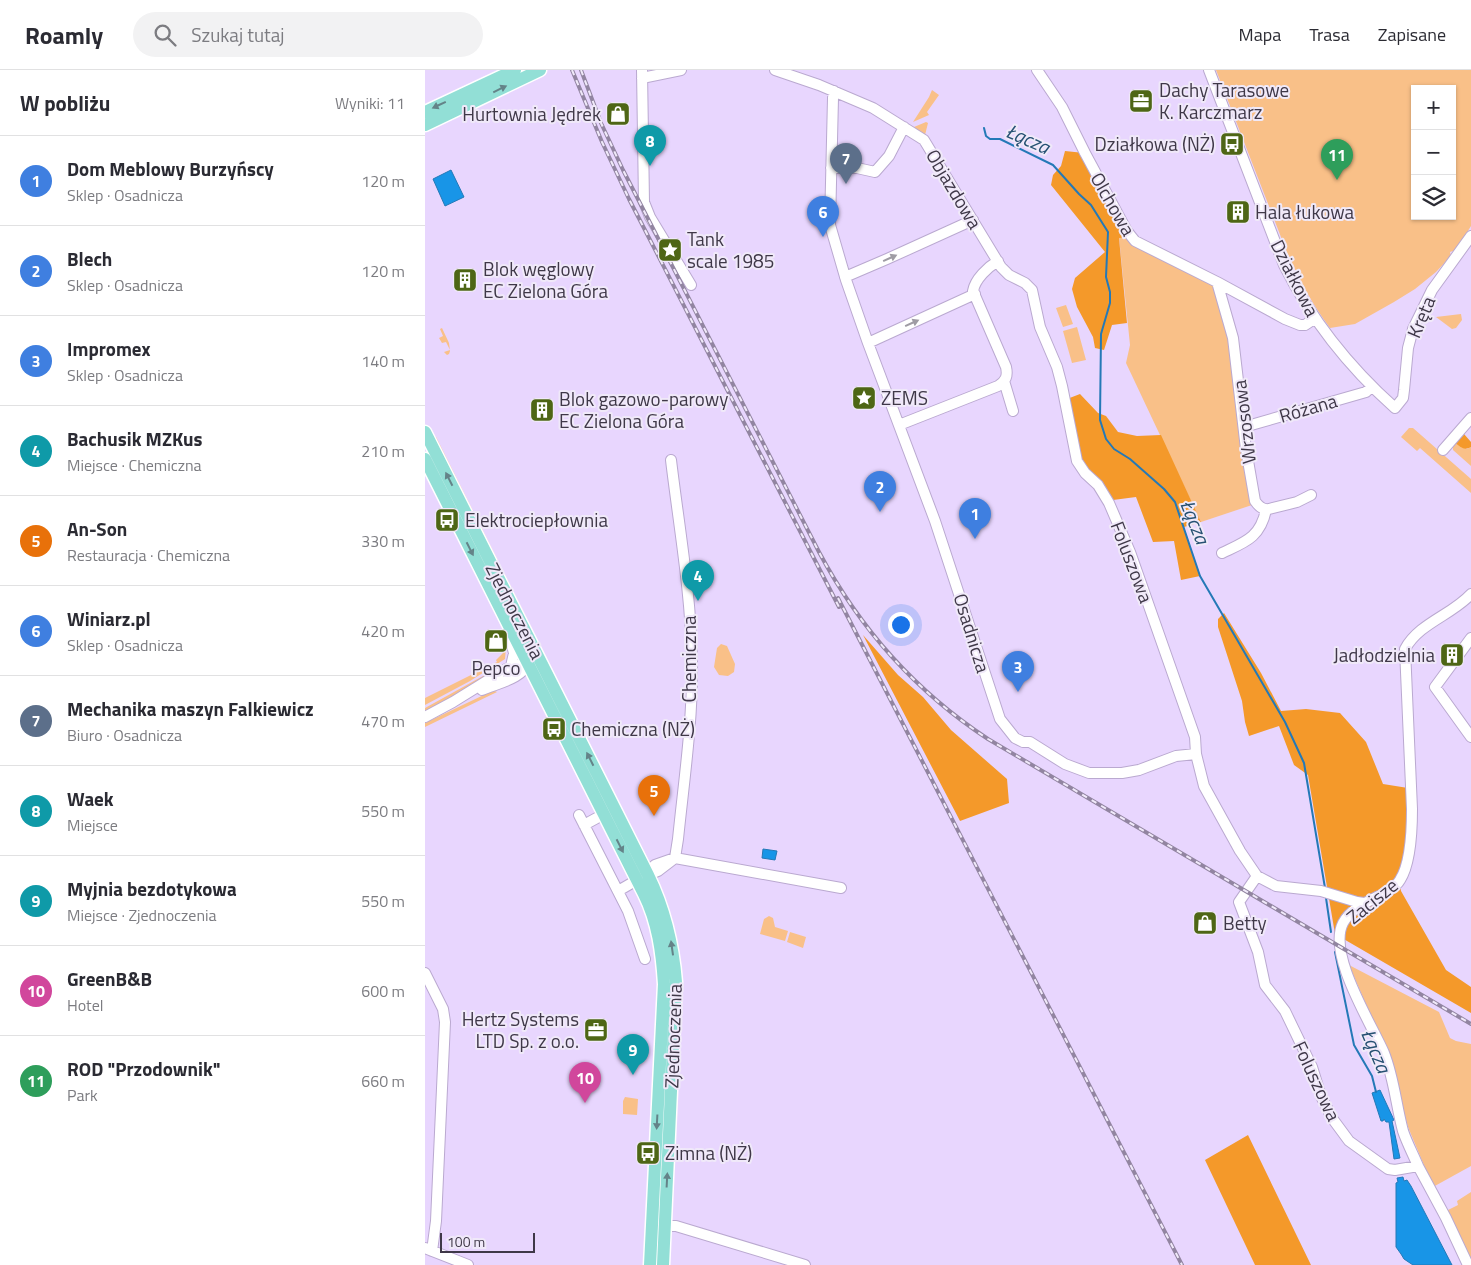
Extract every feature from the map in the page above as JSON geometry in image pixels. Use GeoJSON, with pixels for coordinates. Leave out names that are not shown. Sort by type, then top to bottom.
{"type":"FeatureCollection","features":[{"type":"Feature","properties":{"kind":"main road"},"geometry":{"type":"LineString","coordinates":[[425,112],[515,70]]}},
{"type":"Feature","properties":{"kind":"main road"},"geometry":{"type":"LineString","coordinates":[[425,126],[540,70]]}},
{"type":"Feature","properties":{"kind":"main road","name":"Zjednoczenia"},"geometry":{"type":"LineString","coordinates":[[425,432],[530,640],[548,690],[603,813],[643,878],[657,893],[667,924],[672,943],[676,982],[663,1265]]}},
{"type":"Feature","properties":{"kind":"main road","name":"Zjednoczenia"},"geometry":{"type":"LineString","coordinates":[[425,459],[528,664],[548,690],[605,790],[632,843],[643,878],[647,901],[657,929],[663,964],[664,984],[650,1265]]}},
{"type":"Feature","properties":{"kind":"street"},"geometry":{"type":"LineString","coordinates":[[681,70],[642,74],[644,202],[650,216],[691,285]]}},
{"type":"Feature","properties":{"kind":"street","name":"Objazdowa"},"geometry":{"type":"LineString","coordinates":[[775,70],[834,91],[873,108],[926,142],[998,261]]}},
{"type":"Feature","properties":{"kind":"street","name":"Olchowa"},"geometry":{"type":"LineString","coordinates":[[1037,70],[1062,106],[1127,231],[1135,241],[1285,319],[1305,325],[1314,318]]}},
{"type":"Feature","properties":{"kind":"street","name":"Działkowa"},"geometry":{"type":"LineString","coordinates":[[1209,70],[1285,265],[1314,318],[1339,352],[1371,387],[1395,408]]}},
{"type":"Feature","properties":{"kind":"street","name":"Osadnicza"},"geometry":{"type":"LineString","coordinates":[[834,91],[829,225],[868,343],[940,533],[1000,719],[1015,738],[1023,742],[1031,742],[1065,764],[1089,773],[1122,773],[1139,770],[1175,756],[1196,754]]}},
{"type":"Feature","properties":{"kind":"street"},"geometry":{"type":"LineString","coordinates":[[831,168],[857,168],[875,172],[889,156],[904,127]]}},
{"type":"Feature","properties":{"kind":"street"},"geometry":{"type":"LineString","coordinates":[[845,277],[973,220]]}},
{"type":"Feature","properties":{"kind":"street","name":"Kręta"},"geometry":{"type":"LineString","coordinates":[[1395,408],[1403,398],[1405,390],[1408,348],[1413,329],[1431,290],[1471,236]]}},
{"type":"Feature","properties":{"kind":"street"},"geometry":{"type":"LineString","coordinates":[[998,261],[992,264],[974,286],[975,294],[1006,367],[1007,373],[1004,382],[1013,411]]}},
{"type":"Feature","properties":{"kind":"street","name":"Foluszowa"},"geometry":{"type":"LineString","coordinates":[[998,261],[1009,275],[1025,283],[1032,290],[1040,327],[1062,386],[1077,461],[1085,473],[1104,493],[1130,552],[1195,737],[1196,754],[1204,786],[1240,851],[1257,876],[1239,902],[1258,952],[1265,985],[1285,1011],[1312,1067],[1321,1096],[1332,1118],[1349,1141],[1388,1169],[1395,1170],[1418,1166]]}},
{"type":"Feature","properties":{"kind":"street","name":"Wrzosowa"},"geometry":{"type":"LineString","coordinates":[[1217,282],[1233,338],[1249,471],[1255,501],[1259,507],[1266,510]]}},
{"type":"Feature","properties":{"kind":"street"},"geometry":{"type":"LineString","coordinates":[[868,343],[975,294]]}},
{"type":"Feature","properties":{"kind":"street"},"geometry":{"type":"LineString","coordinates":[[899,425],[1004,382]]}},
{"type":"Feature","properties":{"kind":"street","name":"Różana"},"geometry":{"type":"LineString","coordinates":[[1244,427],[1365,392],[1371,387]]}},
{"type":"Feature","properties":{"kind":"street"},"geometry":{"type":"LineString","coordinates":[[1443,450],[1471,418]]}},
{"type":"Feature","properties":{"kind":"street","name":"Chemiczna"},"geometry":{"type":"LineString","coordinates":[[671,460],[687,588],[692,663],[691,703],[675,858]]}},
{"type":"Feature","properties":{"kind":"street"},"geometry":{"type":"LineString","coordinates":[[1222,553],[1256,534],[1262,525],[1266,510],[1297,502],[1311,495]]}},
{"type":"Feature","properties":{"kind":"street","name":"Zacisze"},"geometry":{"type":"LineString","coordinates":[[1418,1166],[1403,1132],[1384,1054],[1354,990],[1341,953],[1339,939],[1344,922],[1364,903],[1384,894],[1400,880],[1409,849],[1412,829],[1412,808],[1405,649],[1419,631],[1462,603],[1471,594]]}},
{"type":"Feature","properties":{"kind":"street"},"geometry":{"type":"LineString","coordinates":[[497,603],[514,653],[511,666]]}},
{"type":"Feature","properties":{"kind":"street"},"geometry":{"type":"LineString","coordinates":[[1471,638],[1435,687],[1471,737]]}},
{"type":"Feature","properties":{"kind":"street"},"geometry":{"type":"LineString","coordinates":[[453,702],[517,676],[528,664],[531,656],[530,640]]}},
{"type":"Feature","properties":{"kind":"street"},"geometry":{"type":"LineString","coordinates":[[425,717],[511,666],[528,664]]}},
{"type":"Feature","properties":{"kind":"street"},"geometry":{"type":"LineString","coordinates":[[517,676],[548,690]]}},
{"type":"Feature","properties":{"kind":"street","name":"Zjednoczenia"},"geometry":{"type":"LineString","coordinates":[[603,813],[606,811],[607,802],[605,790]]}},
{"type":"Feature","properties":{"kind":"street"},"geometry":{"type":"LineString","coordinates":[[584,825],[603,813],[619,818]]}},
{"type":"Feature","properties":{"kind":"street"},"geometry":{"type":"LineString","coordinates":[[579,815],[631,918],[645,959]]}},
{"type":"Feature","properties":{"kind":"street"},"geometry":{"type":"LineString","coordinates":[[632,843],[647,859],[659,862]]}},
{"type":"Feature","properties":{"kind":"street"},"geometry":{"type":"LineString","coordinates":[[618,891],[658,871],[675,858]]}},
{"type":"Feature","properties":{"kind":"street"},"geometry":{"type":"LineString","coordinates":[[643,878],[651,867],[659,862],[675,858],[841,888]]}},
{"type":"Feature","properties":{"kind":"street"},"geometry":{"type":"LineString","coordinates":[[1257,876],[1276,886],[1324,892],[1364,903]]}},
{"type":"Feature","properties":{"kind":"street"},"geometry":{"type":"LineString","coordinates":[[425,973],[443,1009],[445,1022],[436,1221],[429,1249],[468,1265]]}},
{"type":"Feature","properties":{"kind":"street"},"geometry":{"type":"LineString","coordinates":[[1418,1166],[1446,1218],[1468,1265]]}},
{"type":"Feature","properties":{"kind":"street"},"geometry":{"type":"LineString","coordinates":[[653,1212],[664,1229]]}},
{"type":"Feature","properties":{"kind":"street"},"geometry":{"type":"LineString","coordinates":[[651,1244],[664,1229],[669,1226],[676,1226],[805,1265]]}},
{"type":"Feature","properties":{"kind":"shaded area"},"geometry":{"type":"Polygon","coordinates":[[[1216,70],[1471,70],[1471,226],[1456,250],[1450,252],[1451,256],[1436,272],[1415,289],[1394,302],[1355,324],[1330,328],[1317,310],[1295,271],[1216,70]]]}},
{"type":"Feature","properties":{"kind":"shaded area"},"geometry":{"type":"Polygon","coordinates":[[[932,90],[939,95],[927,112],[929,115],[913,122],[929,97],[932,90]]]}},
{"type":"Feature","properties":{"kind":"shaded area"},"geometry":{"type":"Polygon","coordinates":[[[926,122],[928,123],[925,135],[914,127],[926,122]]]}},
{"type":"Feature","properties":{"kind":"shaded area"},"geometry":{"type":"Polygon","coordinates":[[[1065,151],[1084,153],[1129,237],[1119,238],[1127,323],[1112,325],[1104,350],[1095,348],[1093,337],[1077,307],[1072,289],[1075,278],[1105,252],[1051,185],[1053,175],[1061,166],[1065,151]]]}},
{"type":"Feature","properties":{"kind":"shaded area"},"geometry":{"type":"Polygon","coordinates":[[[1119,237],[1129,237],[1225,283],[1220,297],[1228,327],[1252,505],[1201,522],[1126,363],[1130,345],[1119,237]]]}},
{"type":"Feature","properties":{"kind":"shaded area"},"geometry":{"type":"Polygon","coordinates":[[[1066,305],[1073,324],[1063,327],[1056,308],[1066,305]]]}},
{"type":"Feature","properties":{"kind":"shaded area"},"geometry":{"type":"Polygon","coordinates":[[[1461,314],[1462,320],[1456,328],[1452,329],[1436,317],[1461,314]]]}},
{"type":"Feature","properties":{"kind":"shaded area"},"geometry":{"type":"Polygon","coordinates":[[[1077,327],[1086,360],[1072,363],[1063,331],[1077,327]]]}},
{"type":"Feature","properties":{"kind":"shaded area"},"geometry":{"type":"Polygon","coordinates":[[[442,328],[450,350],[446,342],[442,343],[439,338],[443,336],[440,329],[442,328]]]}},
{"type":"Feature","properties":{"kind":"shaded area"},"geometry":{"type":"Polygon","coordinates":[[[1080,394],[1098,413],[1106,416],[1118,432],[1137,436],[1161,435],[1201,522],[1184,527],[1200,576],[1181,580],[1174,541],[1153,542],[1136,497],[1113,500],[1081,465],[1067,399],[1080,394]]]}},
{"type":"Feature","properties":{"kind":"shaded area"},"geometry":{"type":"Polygon","coordinates":[[[1409,428],[1413,428],[1471,479],[1471,493],[1420,448],[1417,451],[1401,437],[1409,428]]]}},
{"type":"Feature","properties":{"kind":"shaded area"},"geometry":{"type":"Polygon","coordinates":[[[1461,434],[1464,434],[1471,442],[1471,447],[1464,449],[1455,443],[1461,434]]]}},
{"type":"Feature","properties":{"kind":"shaded area"},"geometry":{"type":"Polygon","coordinates":[[[433,436],[436,437],[531,627],[531,632],[433,436]]]}},
{"type":"Feature","properties":{"kind":"shaded area"},"geometry":{"type":"Polygon","coordinates":[[[1455,443],[1467,449],[1471,447],[1471,466],[1453,450],[1455,443]]]}},
{"type":"Feature","properties":{"kind":"shaded area"},"geometry":{"type":"Polygon","coordinates":[[[1224,613],[1261,673],[1281,711],[1306,709],[1340,713],[1366,742],[1383,784],[1408,788],[1409,837],[1399,879],[1401,891],[1446,970],[1471,987],[1471,1013],[1335,934],[1308,775],[1294,765],[1279,726],[1249,736],[1242,701],[1218,627],[1218,619],[1224,613]]]}},
{"type":"Feature","properties":{"kind":"shaded area"},"geometry":{"type":"Polygon","coordinates":[[[863,635],[898,675],[923,697],[951,730],[1007,779],[1009,803],[960,821],[863,635]]]}},
{"type":"Feature","properties":{"kind":"shaded area"},"geometry":{"type":"Polygon","coordinates":[[[721,644],[727,646],[735,664],[734,672],[728,676],[719,675],[714,667],[717,648],[721,644]]]}},
{"type":"Feature","properties":{"kind":"shaded area"},"geometry":{"type":"Polygon","coordinates":[[[504,647],[506,647],[505,659],[470,681],[425,705],[425,698],[497,662],[496,660],[503,653],[504,647]]]}},
{"type":"Feature","properties":{"kind":"shaded area"},"geometry":{"type":"Polygon","coordinates":[[[492,671],[490,676],[425,711],[425,708],[492,671]]]}},
{"type":"Feature","properties":{"kind":"shaded area"},"geometry":{"type":"Polygon","coordinates":[[[495,691],[497,692],[425,727],[425,723],[495,691]]]}},
{"type":"Feature","properties":{"kind":"shaded area"},"geometry":{"type":"Polygon","coordinates":[[[769,916],[773,918],[775,927],[788,931],[785,941],[760,934],[764,919],[769,916]]]}},
{"type":"Feature","properties":{"kind":"shaded area"},"geometry":{"type":"Polygon","coordinates":[[[790,932],[806,937],[803,948],[787,942],[790,932]]]}},
{"type":"Feature","properties":{"kind":"shaded area"},"geometry":{"type":"Polygon","coordinates":[[[1349,965],[1439,1012],[1450,1038],[1471,1044],[1471,1166],[1433,1187],[1408,1127],[1388,1055],[1349,965]]]}},
{"type":"Feature","properties":{"kind":"shaded area"},"geometry":{"type":"Polygon","coordinates":[[[625,1097],[638,1099],[637,1115],[623,1114],[623,1101],[625,1097]]]}},
{"type":"Feature","properties":{"kind":"shaded area"},"geometry":{"type":"Polygon","coordinates":[[[1248,1135],[1311,1265],[1255,1265],[1205,1160],[1248,1135]]]}},
{"type":"Feature","properties":{"kind":"shaded area"},"geometry":{"type":"Polygon","coordinates":[[[1471,1192],[1471,1263],[1446,1211],[1458,1205],[1457,1201],[1471,1192]]]}},
{"type":"Feature","properties":{"kind":"water"},"geometry":{"type":"Polygon","coordinates":[[[451,170],[464,197],[445,206],[433,179],[451,170]]]}},
{"type":"Feature","properties":{"kind":"water"},"geometry":{"type":"Polygon","coordinates":[[[763,849],[777,851],[775,860],[762,858],[763,849]]]}},
{"type":"Feature","properties":{"kind":"water"},"geometry":{"type":"Polygon","coordinates":[[[1380,1090],[1394,1120],[1392,1121],[1400,1158],[1394,1159],[1389,1122],[1386,1122],[1384,1119],[1381,1121],[1372,1093],[1380,1090]]]}},
{"type":"Feature","properties":{"kind":"water"},"geometry":{"type":"Polygon","coordinates":[[[1403,1177],[1404,1181],[1407,1180],[1411,1186],[1452,1265],[1413,1265],[1404,1259],[1396,1247],[1396,1183],[1398,1182],[1397,1178],[1403,1177]]]}},
{"type":"Feature","properties":{"kind":"waterway","name":"Łącza"},"geometry":{"type":"LineString","coordinates":[[984,128],[986,136],[990,139],[1000,139],[1053,165],[1091,205],[1108,232],[1106,277],[1110,292],[1110,303],[1101,334],[1100,420],[1106,439],[1114,449],[1130,459],[1164,489],[1175,502],[1200,576],[1285,722],[1304,763],[1325,888]]}},
{"type":"Feature","properties":{"kind":"waterway","name":"Łącza"},"geometry":{"type":"LineString","coordinates":[[1326,898],[1331,932]]}},
{"type":"Feature","properties":{"kind":"waterway","name":"Łącza"},"geometry":{"type":"LineString","coordinates":[[1335,952],[1354,1045],[1372,1076],[1376,1092]]}},
{"type":"Feature","properties":{"kind":"railway"},"geometry":{"type":"LineString","coordinates":[[572,70],[602,142],[629,199],[839,607]]}},
{"type":"Feature","properties":{"kind":"railway"},"geometry":{"type":"LineString","coordinates":[[581,70],[601,123],[623,170],[819,552],[852,607],[891,656],[937,700],[988,739],[1471,1024]]}},
{"type":"Feature","properties":{"kind":"railway"},"geometry":{"type":"LineString","coordinates":[[838,598],[1182,1265]]}},
{"type":"Feature","properties":{"kind":"place","name":"Dachy Tarasowe K. Karczmarz"},"geometry":{"type":"Point","coordinates":[1141,101]}},
{"type":"Feature","properties":{"kind":"place","name":"Hurtownia Jędrek"},"geometry":{"type":"Point","coordinates":[618,114]}},
{"type":"Feature","properties":{"kind":"place","name":"Działkowa (NŻ)"},"geometry":{"type":"Point","coordinates":[1232,144]}},
{"type":"Feature","properties":{"kind":"place","name":"Waek"},"geometry":{"type":"Point","coordinates":[650,166]}},
{"type":"Feature","properties":{"kind":"place","name":"ROD \"Przodownik\""},"geometry":{"type":"Point","coordinates":[1337,180]}},
{"type":"Feature","properties":{"kind":"place","name":"Mechanika maszyn Falkiewicz"},"geometry":{"type":"Point","coordinates":[846,184]}},
{"type":"Feature","properties":{"kind":"place","name":"Hala łukowa"},"geometry":{"type":"Point","coordinates":[1238,212]}},
{"type":"Feature","properties":{"kind":"place","name":"Winiarz.pl"},"geometry":{"type":"Point","coordinates":[823,237]}},
{"type":"Feature","properties":{"kind":"place","name":"Tank scale 1985"},"geometry":{"type":"Point","coordinates":[670,250]}},
{"type":"Feature","properties":{"kind":"place","name":"Blok węglowy EC Zielona Góra"},"geometry":{"type":"Point","coordinates":[465,280]}},
{"type":"Feature","properties":{"kind":"place","name":"ZEMS"},"geometry":{"type":"Point","coordinates":[864,398]}},
{"type":"Feature","properties":{"kind":"place","name":"Blok gazowo-parowy EC Zielona Góra"},"geometry":{"type":"Point","coordinates":[542,410]}},
{"type":"Feature","properties":{"kind":"place","name":"Blech"},"geometry":{"type":"Point","coordinates":[880,512]}},
{"type":"Feature","properties":{"kind":"place","name":"Elektrociepłownia"},"geometry":{"type":"Point","coordinates":[447,520]}},
{"type":"Feature","properties":{"kind":"place","name":"Dom Meblowy Burzyńscy"},"geometry":{"type":"Point","coordinates":[975,539]}},
{"type":"Feature","properties":{"kind":"place","name":"Bachusik MZKus"},"geometry":{"type":"Point","coordinates":[698,601]}},
{"type":"Feature","properties":{"kind":"place","name":"Pepco"},"geometry":{"type":"Point","coordinates":[496,641]}},
{"type":"Feature","properties":{"kind":"place","name":"Jadłodzielnia"},"geometry":{"type":"Point","coordinates":[1452,655]}},
{"type":"Feature","properties":{"kind":"place","name":"Impromex"},"geometry":{"type":"Point","coordinates":[1018,692]}},
{"type":"Feature","properties":{"kind":"place","name":"Chemiczna (NŻ)"},"geometry":{"type":"Point","coordinates":[554,729]}},
{"type":"Feature","properties":{"kind":"place","name":"An-Son"},"geometry":{"type":"Point","coordinates":[654,816]}},
{"type":"Feature","properties":{"kind":"place","name":"Betty"},"geometry":{"type":"Point","coordinates":[1205,923]}},
{"type":"Feature","properties":{"kind":"place","name":"Hertz Systems LTD Sp. z o.o."},"geometry":{"type":"Point","coordinates":[596,1030]}},
{"type":"Feature","properties":{"kind":"place","name":"Myjnia bezdotykowa"},"geometry":{"type":"Point","coordinates":[633,1075]}},
{"type":"Feature","properties":{"kind":"place","name":"GreenB&B"},"geometry":{"type":"Point","coordinates":[585,1103]}},
{"type":"Feature","properties":{"kind":"place","name":"Zimna (NŻ)"},"geometry":{"type":"Point","coordinates":[648,1153]}}]}
